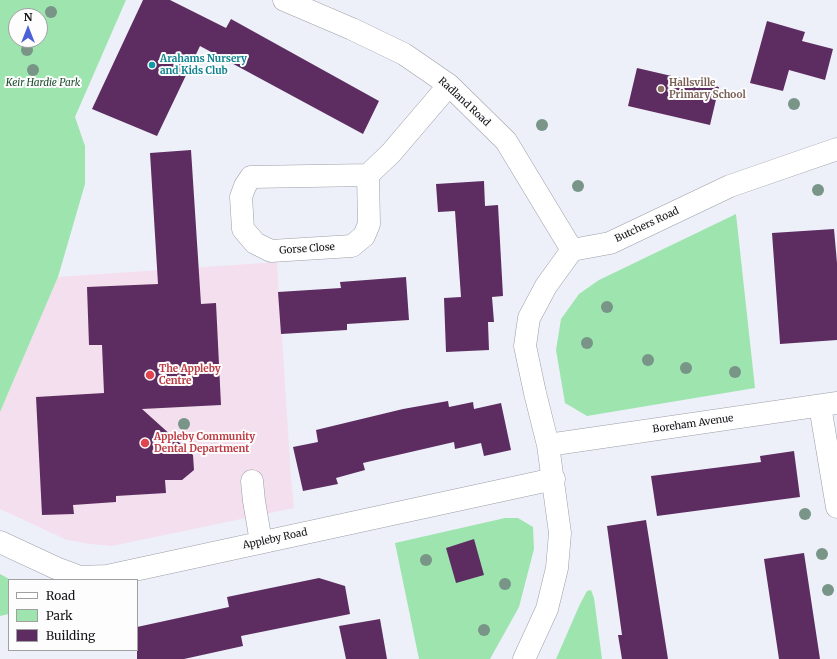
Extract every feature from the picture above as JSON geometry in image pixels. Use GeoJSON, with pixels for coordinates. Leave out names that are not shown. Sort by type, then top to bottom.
{"type":"FeatureCollection","features":[{"type":"Feature","properties":{"kind":"street","name":"Radland Road"},"geometry":{"type":"LineString","coordinates":[[284,0],[352,29],[404,54],[449,85],[506,141],[572,250]]}},
{"type":"Feature","properties":{"kind":"street"},"geometry":{"type":"LineString","coordinates":[[368,175],[391,153],[449,85]]}},
{"type":"Feature","properties":{"kind":"street","name":"Butchers Road"},"geometry":{"type":"LineString","coordinates":[[572,250],[610,243],[730,186],[837,149]]}},
{"type":"Feature","properties":{"kind":"street","name":"Gorse Close"},"geometry":{"type":"LineString","coordinates":[[368,175],[369,224],[364,236],[352,246],[271,251],[255,243],[243,229],[241,197],[245,186],[252,177],[368,175]]}},
{"type":"Feature","properties":{"kind":"street"},"geometry":{"type":"LineString","coordinates":[[524,659],[547,609],[558,568],[560,533],[554,479],[548,445],[525,346],[529,318],[546,286],[572,250]]}},
{"type":"Feature","properties":{"kind":"street"},"geometry":{"type":"LineString","coordinates":[[829,405],[837,507]]}},
{"type":"Feature","properties":{"kind":"street","name":"Boreham Avenue"},"geometry":{"type":"LineString","coordinates":[[548,445],[829,405]]}},
{"type":"Feature","properties":{"kind":"street","name":"Appleby Road"},"geometry":{"type":"LineString","coordinates":[[0,542],[56,568],[80,577],[107,576],[554,479]]}},
{"type":"Feature","properties":{"kind":"street"},"geometry":{"type":"LineString","coordinates":[[252,481],[262,542]]}},
{"type":"Feature","properties":{"kind":"shaded area","name":"The Appleby Centre"},"geometry":{"type":"Polygon","coordinates":[[[277,262],[294,508],[112,546],[67,540],[0,509],[0,412],[58,277],[277,262]]]}},
{"type":"Feature","properties":{"kind":"green space","name":"Keir Hardie Park"},"geometry":{"type":"Polygon","coordinates":[[[0,0],[126,0],[75,117],[85,146],[85,184],[58,277],[0,412],[0,0]]]}},
{"type":"Feature","properties":{"kind":"green space"},"geometry":{"type":"Polygon","coordinates":[[[736,214],[755,388],[587,416],[565,403],[556,350],[561,319],[579,294],[599,280],[736,214]]]}},
{"type":"Feature","properties":{"kind":"green space"},"geometry":{"type":"Polygon","coordinates":[[[505,518],[518,518],[533,527],[534,549],[519,607],[490,659],[419,659],[395,543],[505,518]]]}},
{"type":"Feature","properties":{"kind":"green space"},"geometry":{"type":"Polygon","coordinates":[[[0,574],[9,579],[8,614],[0,616],[0,574]]]}},
{"type":"Feature","properties":{"kind":"green space"},"geometry":{"type":"Polygon","coordinates":[[[591,590],[594,598],[602,659],[556,659],[580,604],[587,591],[591,590]]]}},
{"type":"Feature","properties":{"kind":"building"},"geometry":{"type":"Polygon","coordinates":[[[143,0],[170,0],[226,28],[231,19],[379,101],[363,134],[200,46],[157,136],[92,109],[143,0]]]}},
{"type":"Feature","properties":{"kind":"building"},"geometry":{"type":"Polygon","coordinates":[[[767,21],[805,32],[802,41],[833,49],[825,80],[789,70],[783,91],[750,83],[767,21]]]}},
{"type":"Feature","properties":{"kind":"building"},"geometry":{"type":"Polygon","coordinates":[[[637,68],[719,87],[710,125],[628,106],[637,68]]]}},
{"type":"Feature","properties":{"kind":"building"},"geometry":{"type":"Polygon","coordinates":[[[191,150],[201,304],[216,303],[221,405],[142,409],[193,455],[194,470],[182,480],[165,480],[166,493],[116,496],[116,502],[73,505],[74,514],[42,515],[36,397],[104,393],[102,345],[89,345],[87,287],[158,284],[150,153],[191,150]]]}},
{"type":"Feature","properties":{"kind":"building"},"geometry":{"type":"Polygon","coordinates":[[[484,181],[485,206],[498,205],[503,296],[492,297],[494,322],[488,322],[489,350],[446,352],[444,298],[461,297],[455,211],[438,212],[436,184],[484,181]]]}},
{"type":"Feature","properties":{"kind":"building"},"geometry":{"type":"Polygon","coordinates":[[[834,229],[837,263],[837,340],[780,344],[772,233],[834,229]]]}},
{"type":"Feature","properties":{"kind":"building"},"geometry":{"type":"Polygon","coordinates":[[[406,277],[409,320],[347,324],[347,330],[281,334],[278,292],[341,288],[340,282],[406,277]]]}},
{"type":"Feature","properties":{"kind":"building"},"geometry":{"type":"Polygon","coordinates":[[[448,401],[449,407],[473,402],[474,409],[501,403],[511,450],[484,456],[481,443],[455,449],[454,442],[363,463],[365,470],[336,478],[338,484],[303,491],[293,447],[318,442],[316,430],[403,409],[448,401]]]}},
{"type":"Feature","properties":{"kind":"building"},"geometry":{"type":"Polygon","coordinates":[[[794,451],[800,497],[657,516],[651,476],[761,462],[760,456],[794,451]]]}},
{"type":"Feature","properties":{"kind":"building"},"geometry":{"type":"Polygon","coordinates":[[[646,520],[668,659],[622,659],[618,635],[622,635],[607,526],[646,520]]]}},
{"type":"Feature","properties":{"kind":"building"},"geometry":{"type":"Polygon","coordinates":[[[474,539],[484,575],[456,583],[446,548],[474,539]]]}},
{"type":"Feature","properties":{"kind":"building"},"geometry":{"type":"Polygon","coordinates":[[[804,553],[820,659],[779,659],[764,559],[804,553]]]}},
{"type":"Feature","properties":{"kind":"building"},"geometry":{"type":"Polygon","coordinates":[[[319,578],[345,586],[350,614],[241,636],[243,646],[184,659],[137,659],[138,627],[229,607],[227,597],[319,578]]]}},
{"type":"Feature","properties":{"kind":"building"},"geometry":{"type":"Polygon","coordinates":[[[380,619],[387,659],[346,659],[339,626],[380,619]]]}},
{"type":"Feature","properties":{"kind":"place","name":"Arahams Nursery and Kids Club"},"geometry":{"type":"Point","coordinates":[152,65]}},
{"type":"Feature","properties":{"kind":"place","name":"Hallsville Primary School"},"geometry":{"type":"Point","coordinates":[661,89]}},
{"type":"Feature","properties":{"kind":"place","name":"The Appleby Centre"},"geometry":{"type":"Point","coordinates":[150,375]}},
{"type":"Feature","properties":{"kind":"place","name":"Appleby Community Dental Department"},"geometry":{"type":"Point","coordinates":[145,443]}}]}
